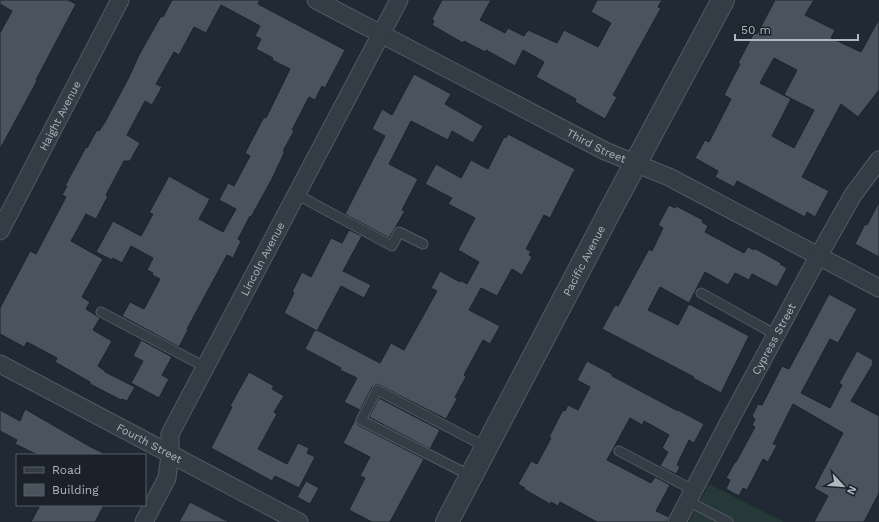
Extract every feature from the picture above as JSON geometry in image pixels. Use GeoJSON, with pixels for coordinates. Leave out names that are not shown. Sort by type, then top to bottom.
{"type":"FeatureCollection","features":[{"type":"Feature","properties":{"kind":"street","name":"Haight Avenue"},"geometry":{"type":"LineString","coordinates":[[0,231],[120,0]]}},
{"type":"Feature","properties":{"kind":"street","name":"Third Street"},"geometry":{"type":"LineString","coordinates":[[316,0],[605,151],[668,176],[879,288]]}},
{"type":"Feature","properties":{"kind":"street","name":"Lincoln Avenue"},"geometry":{"type":"LineString","coordinates":[[144,522],[167,478],[170,455],[170,434],[399,0]]}},
{"type":"Feature","properties":{"kind":"street","name":"Pacific Avenue"},"geometry":{"type":"LineString","coordinates":[[447,522],[635,163],[723,0]]}},
{"type":"Feature","properties":{"kind":"street","name":"Cypress Street"},"geometry":{"type":"LineString","coordinates":[[676,522],[819,255],[853,195],[879,160]]}},
{"type":"Feature","properties":{"kind":"street","name":"Fourth Street"},"geometry":{"type":"LineString","coordinates":[[0,364],[299,522]]}},
{"type":"Feature","properties":{"kind":"lane"},"geometry":{"type":"LineString","coordinates":[[296,194],[392,246],[399,232],[423,244]]}},
{"type":"Feature","properties":{"kind":"lane"},"geometry":{"type":"LineString","coordinates":[[701,293],[776,335]]}},
{"type":"Feature","properties":{"kind":"lane"},"geometry":{"type":"LineString","coordinates":[[101,312],[205,367]]}},
{"type":"Feature","properties":{"kind":"lane"},"geometry":{"type":"LineString","coordinates":[[471,476],[361,420],[377,390],[486,447]]}},
{"type":"Feature","properties":{"kind":"lane"},"geometry":{"type":"LineString","coordinates":[[620,451],[728,522]]}},
{"type":"Feature","properties":{"kind":"shaded area"},"geometry":{"type":"Polygon","coordinates":[[[709,484],[784,522],[689,522],[709,484]]]}},
{"type":"Feature","properties":{"kind":"building"},"geometry":{"type":"Polygon","coordinates":[[[0,0],[68,0],[76,4],[36,80],[37,81],[0,149],[0,33],[12,11],[0,4],[0,0]]]}},
{"type":"Feature","properties":{"kind":"building"},"geometry":{"type":"Polygon","coordinates":[[[172,0],[260,0],[258,4],[345,50],[325,88],[322,86],[315,100],[309,97],[292,130],[294,131],[283,151],[285,151],[272,179],[238,239],[241,241],[233,258],[227,255],[187,329],[188,330],[179,347],[122,316],[130,302],[144,309],[160,279],[152,275],[153,273],[147,270],[153,258],[131,246],[122,263],[96,252],[113,221],[141,236],[153,214],[149,213],[169,176],[210,199],[199,219],[223,232],[236,209],[219,200],[228,183],[234,186],[250,156],[245,153],[264,117],[266,118],[290,69],[272,60],[273,58],[256,49],[261,39],[255,36],[260,26],[221,5],[206,33],[194,27],[179,55],[174,52],[156,84],[162,87],[152,105],[145,101],[127,135],[140,143],[130,161],[124,161],[106,195],[108,196],[96,219],[86,214],[71,241],[103,259],[82,297],[90,302],[86,309],[100,318],[93,330],[112,341],[98,366],[105,372],[135,387],[127,401],[121,400],[90,384],[90,382],[55,362],[57,358],[27,342],[24,347],[0,334],[0,308],[30,251],[36,254],[66,197],[62,195],[67,186],[65,186],[86,147],[87,148],[97,130],[99,131],[105,122],[139,55],[161,16],[163,17],[172,0]]]}},
{"type":"Feature","properties":{"kind":"building"},"geometry":{"type":"Polygon","coordinates":[[[442,0],[491,0],[480,20],[505,33],[508,28],[524,36],[528,30],[557,43],[564,30],[598,47],[611,23],[591,12],[597,0],[662,0],[658,7],[661,8],[613,95],[617,97],[605,119],[575,102],[576,99],[536,77],[544,62],[523,50],[515,66],[486,50],[485,52],[464,41],[463,43],[432,25],[434,21],[432,19],[442,0]]]}},
{"type":"Feature","properties":{"kind":"building"},"geometry":{"type":"Polygon","coordinates":[[[775,0],[814,0],[805,15],[835,30],[831,38],[861,52],[879,19],[879,90],[858,117],[841,104],[802,177],[829,191],[815,217],[807,212],[805,217],[737,181],[734,187],[715,177],[718,171],[695,158],[705,140],[709,142],[731,99],[724,95],[740,64],[738,63],[754,33],[757,34],[775,0]],[[774,58],[760,83],[791,99],[772,136],[794,148],[814,110],[784,95],[797,70],[774,58]]]}},
{"type":"Feature","properties":{"kind":"building"},"geometry":{"type":"Polygon","coordinates":[[[414,74],[451,94],[445,104],[483,126],[473,143],[452,131],[448,140],[411,121],[389,164],[418,179],[402,210],[405,211],[389,238],[345,214],[385,136],[372,129],[382,109],[392,115],[414,74]]]}},
{"type":"Feature","properties":{"kind":"building"},"geometry":{"type":"Polygon","coordinates":[[[508,134],[575,169],[550,218],[544,215],[526,249],[531,251],[529,255],[532,257],[522,275],[512,269],[497,296],[481,288],[469,310],[500,326],[490,344],[483,340],[464,375],[466,377],[455,397],[457,399],[446,419],[377,384],[372,387],[360,410],[344,402],[357,378],[340,370],[341,368],[305,349],[315,329],[380,363],[391,343],[404,350],[437,291],[431,288],[440,271],[460,282],[460,280],[467,284],[479,262],[458,250],[475,218],[448,204],[452,198],[425,184],[436,164],[461,178],[471,160],[488,169],[504,137],[506,138],[508,134]]]}},
{"type":"Feature","properties":{"kind":"building"},"geometry":{"type":"Polygon","coordinates":[[[879,202],[879,257],[855,244],[865,224],[867,225],[879,202]]]}},
{"type":"Feature","properties":{"kind":"building"},"geometry":{"type":"Polygon","coordinates":[[[669,205],[675,208],[676,206],[703,220],[702,222],[708,226],[705,232],[744,253],[748,247],[754,250],[754,248],[787,268],[777,287],[752,274],[749,280],[735,273],[728,285],[705,272],[689,303],[660,287],[648,310],[678,325],[689,304],[749,336],[721,393],[693,378],[694,377],[602,329],[615,305],[618,306],[649,249],[652,251],[663,228],[658,225],[669,205]]]}},
{"type":"Feature","properties":{"kind":"building"},"geometry":{"type":"Polygon","coordinates":[[[349,230],[362,236],[343,271],[371,285],[364,298],[341,286],[317,331],[284,313],[302,272],[311,277],[331,238],[342,243],[349,230]]]}},
{"type":"Feature","properties":{"kind":"building"},"geometry":{"type":"Polygon","coordinates":[[[829,294],[857,309],[838,343],[830,339],[801,393],[830,408],[842,385],[839,383],[857,351],[873,360],[873,364],[851,401],[879,416],[879,493],[864,522],[814,522],[828,496],[814,488],[843,433],[793,404],[773,444],[777,445],[768,462],[763,459],[747,490],[743,488],[739,496],[726,489],[730,480],[726,478],[755,427],[752,425],[755,419],[752,416],[758,404],[762,405],[782,366],[789,369],[829,294]]]}},
{"type":"Feature","properties":{"kind":"building"},"geometry":{"type":"Polygon","coordinates":[[[141,340],[172,357],[162,375],[169,379],[159,398],[131,383],[143,361],[133,356],[141,340]]]}},
{"type":"Feature","properties":{"kind":"building"},"geometry":{"type":"Polygon","coordinates":[[[587,361],[612,374],[612,376],[704,424],[694,443],[689,440],[677,465],[680,467],[676,474],[660,466],[668,452],[662,448],[669,435],[644,421],[642,425],[630,418],[607,460],[651,483],[655,477],[670,485],[656,511],[669,517],[667,522],[597,522],[560,502],[558,506],[551,502],[550,504],[518,484],[531,461],[537,464],[551,438],[549,437],[563,410],[565,411],[568,405],[578,410],[590,387],[577,380],[587,361]]]}},
{"type":"Feature","properties":{"kind":"building"},"geometry":{"type":"Polygon","coordinates":[[[249,372],[274,386],[272,389],[284,396],[274,412],[277,414],[258,449],[287,464],[298,443],[309,448],[307,453],[315,457],[299,488],[275,476],[272,481],[211,448],[232,407],[230,406],[249,372]]]}},
{"type":"Feature","properties":{"kind":"building"},"geometry":{"type":"Polygon","coordinates":[[[379,398],[440,430],[430,449],[369,417],[379,398]]]}},
{"type":"Feature","properties":{"kind":"building"},"geometry":{"type":"Polygon","coordinates":[[[25,409],[105,454],[36,454],[15,444],[17,440],[0,431],[0,410],[20,421],[25,409]]]}},
{"type":"Feature","properties":{"kind":"building"},"geometry":{"type":"Polygon","coordinates":[[[355,420],[358,425],[424,459],[390,522],[372,522],[349,510],[365,478],[360,476],[370,457],[343,443],[355,420]]]}},
{"type":"Feature","properties":{"kind":"building"},"geometry":{"type":"Polygon","coordinates":[[[306,481],[319,488],[310,504],[297,497],[306,481]]]}},
{"type":"Feature","properties":{"kind":"building"},"geometry":{"type":"Polygon","coordinates":[[[190,502],[229,522],[179,522],[190,502]]]}},
{"type":"Feature","properties":{"kind":"building"},"geometry":{"type":"Polygon","coordinates":[[[39,506],[103,506],[95,522],[31,522],[39,506]]]}}]}
